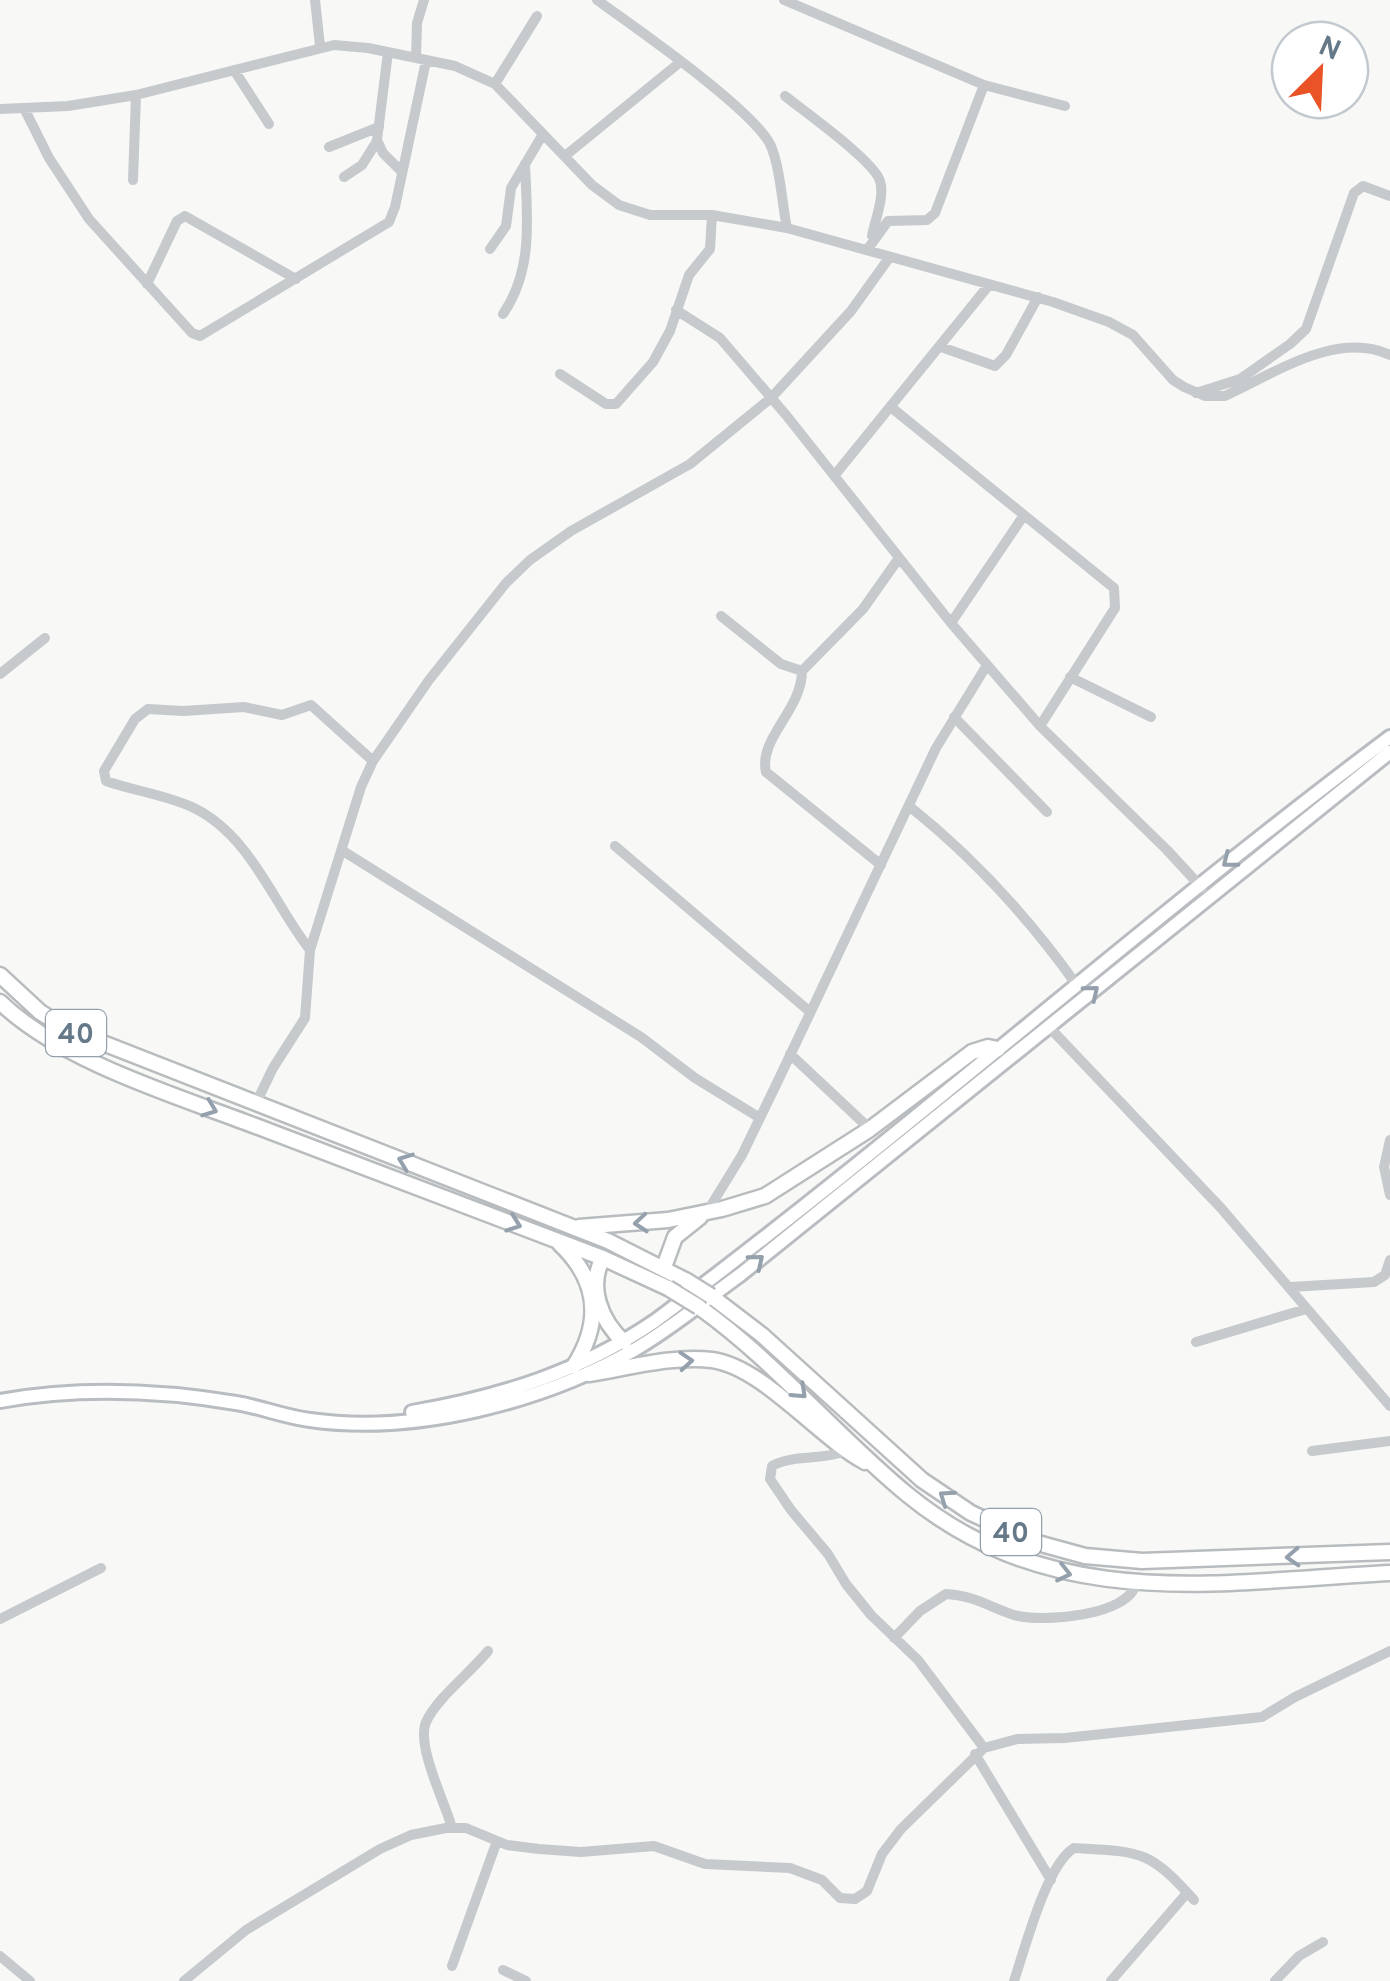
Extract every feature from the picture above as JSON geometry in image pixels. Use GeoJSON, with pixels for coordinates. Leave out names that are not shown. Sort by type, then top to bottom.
{"type":"FeatureCollection","features":[{"type":"Feature","properties":{"kind":"highway","name":"40"},"geometry":{"type":"LineString","coordinates":[[0,975],[40,1012],[68,1029],[664,1267],[712,1296],[762,1335],[906,1467],[950,1501],[1001,1529],[1059,1550],[1110,1560],[1390,1552]]}},
{"type":"Feature","properties":{"kind":"highway","name":"40"},"geometry":{"type":"LineString","coordinates":[[0,1002],[64,1047],[156,1088],[603,1258],[668,1288],[740,1337],[881,1471],[934,1514],[1008,1555],[1075,1576],[1136,1584],[1390,1573]]}},
{"type":"Feature","properties":{"kind":"highway"},"geometry":{"type":"LineString","coordinates":[[574,1228],[668,1220],[765,1196],[870,1129],[972,1052],[988,1047],[1002,1054]]}},
{"type":"Feature","properties":{"kind":"highway"},"geometry":{"type":"LineString","coordinates":[[156,1088],[164,1069]]}},
{"type":"Feature","properties":{"kind":"highway"},"geometry":{"type":"LineString","coordinates":[[664,1267],[676,1237],[708,1212]]}},
{"type":"Feature","properties":{"kind":"highway"},"geometry":{"type":"LineString","coordinates":[[556,1240],[578,1262],[592,1303],[594,1321],[590,1337],[574,1366]]}},
{"type":"Feature","properties":{"kind":"highway"},"geometry":{"type":"LineString","coordinates":[[603,1258],[596,1273],[599,1302],[605,1321],[624,1342]]}},
{"type":"Feature","properties":{"kind":"highway"},"geometry":{"type":"LineString","coordinates":[[590,1374],[680,1360],[726,1362],[755,1378],[845,1451],[881,1471]]}},
{"type":"Feature","properties":{"kind":"highway"},"geometry":{"type":"LineString","coordinates":[[1252,1558],[1254,1581]]}},
{"type":"Feature","properties":{"kind":"main road"},"geometry":{"type":"LineString","coordinates":[[0,1401],[56,1393],[117,1391],[236,1403],[310,1420],[359,1424],[517,1398],[590,1374],[655,1337],[740,1275],[1002,1054],[1076,984],[1390,738]]}},
{"type":"Feature","properties":{"kind":"main road"},"geometry":{"type":"LineString","coordinates":[[440,1411],[514,1389],[624,1342],[1002,1054],[1050,1026],[1390,752]]}},
{"type":"Feature","properties":{"kind":"street"},"geometry":{"type":"LineString","coordinates":[[315,0],[320,46]]}},
{"type":"Feature","properties":{"kind":"street"},"geometry":{"type":"LineString","coordinates":[[24,108],[49,158],[89,219],[192,333],[200,336],[341,248],[384,227],[393,215],[421,59],[418,23],[424,0]]}},
{"type":"Feature","properties":{"kind":"street"},"geometry":{"type":"LineString","coordinates":[[598,0],[735,107],[768,140],[787,228]]}},
{"type":"Feature","properties":{"kind":"street"},"geometry":{"type":"LineString","coordinates":[[784,0],[984,85],[1064,106]]}},
{"type":"Feature","properties":{"kind":"street"},"geometry":{"type":"LineString","coordinates":[[495,84],[537,16]]}},
{"type":"Feature","properties":{"kind":"street"},"geometry":{"type":"LineString","coordinates":[[0,109],[68,106],[136,96],[320,46],[388,52],[469,70],[495,84],[602,195],[630,210],[656,216],[712,215],[870,245],[890,258],[1038,297],[1122,328],[1173,380],[1195,393],[1224,396],[1338,348],[1367,347],[1390,355]]}},
{"type":"Feature","properties":{"kind":"street"},"geometry":{"type":"LineString","coordinates":[[344,177],[362,165],[378,134],[388,52]]}},
{"type":"Feature","properties":{"kind":"street"},"geometry":{"type":"LineString","coordinates":[[564,156],[680,63]]}},
{"type":"Feature","properties":{"kind":"street"},"geometry":{"type":"LineString","coordinates":[[234,70],[269,124]]}},
{"type":"Feature","properties":{"kind":"street"},"geometry":{"type":"LineString","coordinates":[[870,245],[888,221],[927,220],[936,213],[984,85]]}},
{"type":"Feature","properties":{"kind":"street"},"geometry":{"type":"LineString","coordinates":[[133,180],[136,96]]}},
{"type":"Feature","properties":{"kind":"street"},"geometry":{"type":"LineString","coordinates":[[786,96],[878,176],[881,191],[870,245]]}},
{"type":"Feature","properties":{"kind":"street"},"geometry":{"type":"LineString","coordinates":[[378,134],[383,154],[402,172]]}},
{"type":"Feature","properties":{"kind":"street"},"geometry":{"type":"LineString","coordinates":[[328,147],[378,134]]}},
{"type":"Feature","properties":{"kind":"street"},"geometry":{"type":"LineString","coordinates":[[490,249],[506,226],[512,188],[543,134]]}},
{"type":"Feature","properties":{"kind":"street"},"geometry":{"type":"LineString","coordinates":[[503,314],[520,283],[526,251],[525,164]]}},
{"type":"Feature","properties":{"kind":"street"},"geometry":{"type":"LineString","coordinates":[[1195,393],[1240,379],[1297,338],[1313,315],[1354,192],[1362,186],[1390,196]]}},
{"type":"Feature","properties":{"kind":"street"},"geometry":{"type":"LineString","coordinates":[[560,374],[606,404],[616,404],[661,349],[688,275],[710,249],[712,215]]}},
{"type":"Feature","properties":{"kind":"street"},"geometry":{"type":"LineString","coordinates":[[147,284],[177,221],[185,216],[296,279]]}},
{"type":"Feature","properties":{"kind":"street"},"geometry":{"type":"LineString","coordinates":[[256,1103],[305,1018],[310,950],[357,797],[373,761],[429,680],[520,568],[571,532],[690,464],[771,398],[850,311],[890,258]]}},
{"type":"Feature","properties":{"kind":"street"},"geometry":{"type":"LineString","coordinates":[[834,476],[989,285]]}},
{"type":"Feature","properties":{"kind":"street"},"geometry":{"type":"LineString","coordinates":[[941,347],[995,366],[1006,355],[1038,297]]}},
{"type":"Feature","properties":{"kind":"street"},"geometry":{"type":"LineString","coordinates":[[676,310],[720,338],[986,666],[1040,726],[1210,896]]}},
{"type":"Feature","properties":{"kind":"street"},"geometry":{"type":"LineString","coordinates":[[892,408],[1101,576],[1116,593],[1115,608],[1040,726]]}},
{"type":"Feature","properties":{"kind":"street"},"geometry":{"type":"LineString","coordinates":[[951,622],[1024,516]]}},
{"type":"Feature","properties":{"kind":"street"},"geometry":{"type":"LineString","coordinates":[[881,865],[766,772],[764,762],[768,748],[799,696],[802,672],[864,609],[899,558]]}},
{"type":"Feature","properties":{"kind":"street"},"geometry":{"type":"LineString","coordinates":[[721,616],[781,664],[802,672]]}},
{"type":"Feature","properties":{"kind":"street"},"geometry":{"type":"LineString","coordinates":[[0,674],[45,638]]}},
{"type":"Feature","properties":{"kind":"street"},"geometry":{"type":"LineString","coordinates":[[708,1212],[760,1118],[954,716],[986,666]]}},
{"type":"Feature","properties":{"kind":"street"},"geometry":{"type":"LineString","coordinates":[[1070,676],[1150,717]]}},
{"type":"Feature","properties":{"kind":"street"},"geometry":{"type":"LineString","coordinates":[[310,950],[250,857],[224,830],[191,806],[106,781],[104,771],[135,719],[154,708],[183,711],[244,707],[282,715],[311,705],[373,761]]}},
{"type":"Feature","properties":{"kind":"street"},"geometry":{"type":"LineString","coordinates":[[954,716],[1047,812]]}},
{"type":"Feature","properties":{"kind":"street"},"geometry":{"type":"LineString","coordinates":[[909,806],[1005,895],[1076,984]]}},
{"type":"Feature","properties":{"kind":"street"},"geometry":{"type":"LineString","coordinates":[[615,846],[809,1012]]}},
{"type":"Feature","properties":{"kind":"street"},"geometry":{"type":"LineString","coordinates":[[343,851],[641,1037],[695,1078],[760,1118]]}},
{"type":"Feature","properties":{"kind":"street"},"geometry":{"type":"LineString","coordinates":[[1050,1026],[1292,1287],[1306,1309],[1390,1406]]}},
{"type":"Feature","properties":{"kind":"street"},"geometry":{"type":"LineString","coordinates":[[790,1054],[870,1129]]}},
{"type":"Feature","properties":{"kind":"street"},"geometry":{"type":"LineString","coordinates":[[1390,1140],[1384,1167],[1390,1195]]}},
{"type":"Feature","properties":{"kind":"street"},"geometry":{"type":"LineString","coordinates":[[1292,1287],[1374,1282],[1385,1275],[1390,1260]]}},
{"type":"Feature","properties":{"kind":"street"},"geometry":{"type":"LineString","coordinates":[[1196,1342],[1306,1309]]}},
{"type":"Feature","properties":{"kind":"street"},"geometry":{"type":"LineString","coordinates":[[1312,1451],[1390,1441]]}},
{"type":"Feature","properties":{"kind":"street"},"geometry":{"type":"LineString","coordinates":[[845,1451],[817,1459],[778,1462],[772,1466],[770,1478],[846,1584],[939,1686],[1051,1880]]}},
{"type":"Feature","properties":{"kind":"street"},"geometry":{"type":"LineString","coordinates":[[0,1619],[101,1568]]}},
{"type":"Feature","properties":{"kind":"street"},"geometry":{"type":"LineString","coordinates":[[894,1638],[920,1611],[946,1594],[983,1600],[1013,1615],[1046,1618],[1118,1606],[1129,1599],[1136,1584]]}},
{"type":"Feature","properties":{"kind":"street"},"geometry":{"type":"LineString","coordinates":[[452,1828],[429,1759],[424,1727],[488,1651]]}},
{"type":"Feature","properties":{"kind":"street"},"geometry":{"type":"LineString","coordinates":[[184,1981],[246,1930],[380,1849],[411,1835],[452,1828],[472,1829],[498,1841],[539,1850],[581,1852],[654,1846],[705,1864],[801,1871],[822,1880],[840,1898],[855,1899],[867,1891],[882,1854],[901,1830],[979,1751],[1016,1739],[1065,1738],[1262,1717],[1390,1651]]}},
{"type":"Feature","properties":{"kind":"street"},"geometry":{"type":"LineString","coordinates":[[452,1966],[498,1841]]}},
{"type":"Feature","properties":{"kind":"street"},"geometry":{"type":"LineString","coordinates":[[1014,1981],[1051,1880],[1068,1851],[1074,1848],[1137,1853],[1150,1858],[1191,1897],[1111,1981]]}},
{"type":"Feature","properties":{"kind":"street"},"geometry":{"type":"LineString","coordinates":[[1275,1981],[1299,1956],[1323,1942]]}},
{"type":"Feature","properties":{"kind":"street"},"geometry":{"type":"LineString","coordinates":[[0,1956],[30,1981]]}},
{"type":"Feature","properties":{"kind":"street"},"geometry":{"type":"LineString","coordinates":[[504,1970],[526,1981]]}}]}
